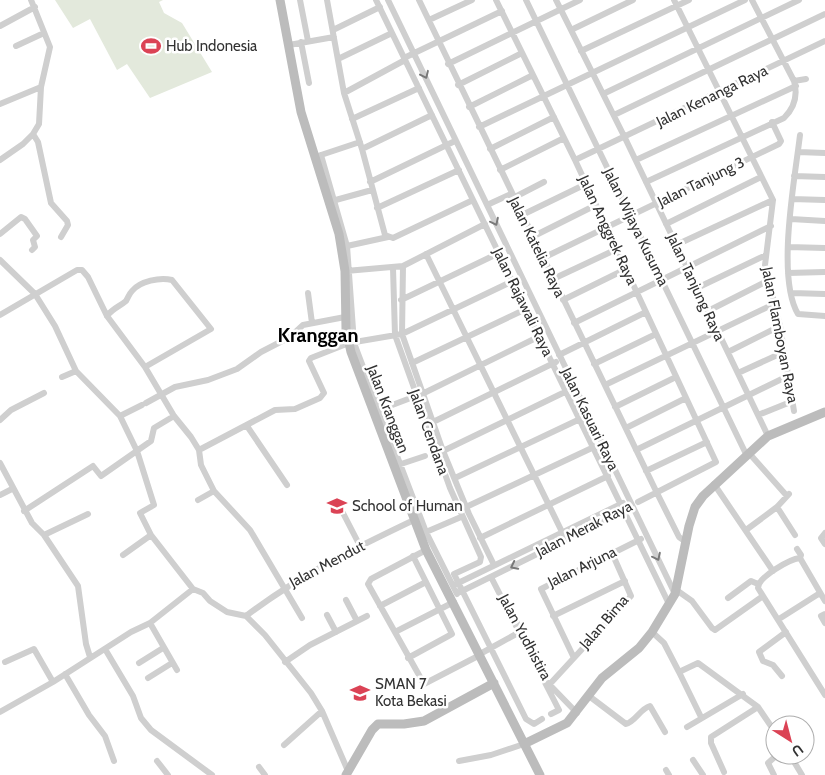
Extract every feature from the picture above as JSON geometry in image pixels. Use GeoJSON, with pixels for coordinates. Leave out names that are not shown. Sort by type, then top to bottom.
{"type":"FeatureCollection","features":[{"type":"Feature","properties":{"kind":"main road","name":"Jalan Kranggan"},"geometry":{"type":"LineString","coordinates":[[280,0],[301,112],[318,156],[332,201],[348,270],[345,317],[352,343],[398,465],[414,520],[426,550],[454,591],[480,654],[540,775]]}},
{"type":"Feature","properties":{"kind":"main road"},"geometry":{"type":"LineString","coordinates":[[524,744],[567,723],[577,713],[602,678],[639,648],[652,632],[675,592],[695,507],[714,484],[768,436],[825,412]]}},
{"type":"Feature","properties":{"kind":"main road"},"geometry":{"type":"LineString","coordinates":[[347,773],[372,730],[378,724],[404,724],[424,720],[494,683]]}},
{"type":"Feature","properties":{"kind":"street"},"geometry":{"type":"LineString","coordinates":[[0,160],[33,134],[39,124],[41,87],[50,49],[31,0]]}},
{"type":"Feature","properties":{"kind":"street"},"geometry":{"type":"LineString","coordinates":[[300,0],[309,83]]}},
{"type":"Feature","properties":{"kind":"street"},"geometry":{"type":"LineString","coordinates":[[327,0],[344,93],[360,142],[377,208],[388,237]]}},
{"type":"Feature","properties":{"kind":"street","name":"Jalan Rajawali Raya"},"geometry":{"type":"LineString","coordinates":[[376,0],[669,604]]}},
{"type":"Feature","properties":{"kind":"street","name":"Jalan Kasuari Raya"},"geometry":{"type":"LineString","coordinates":[[388,0],[675,592]]}},
{"type":"Feature","properties":{"kind":"street","name":"Jalan Katelia Raya"},"geometry":{"type":"LineString","coordinates":[[419,0],[458,85],[646,471],[679,537],[686,542]]}},
{"type":"Feature","properties":{"kind":"street"},"geometry":{"type":"LineString","coordinates":[[429,20],[472,0]]}},
{"type":"Feature","properties":{"kind":"street","name":"Jalan Anggrek Raya"},"geometry":{"type":"LineString","coordinates":[[496,0],[575,160],[716,462],[657,493]]}},
{"type":"Feature","properties":{"kind":"street","name":"Jalan Wijaya Kusuma"},"geometry":{"type":"LineString","coordinates":[[526,0],[722,406],[747,453],[788,495],[777,508]]}},
{"type":"Feature","properties":{"kind":"street","name":"Jalan Tanjung Raya"},"geometry":{"type":"LineString","coordinates":[[556,0],[636,160],[768,436]]}},
{"type":"Feature","properties":{"kind":"street"},"geometry":{"type":"LineString","coordinates":[[448,64],[580,0]]}},
{"type":"Feature","properties":{"kind":"street"},"geometry":{"type":"LineString","coordinates":[[571,30],[633,0]]}},
{"type":"Feature","properties":{"kind":"street"},"geometry":{"type":"LineString","coordinates":[[581,50],[675,3],[689,0]]}},
{"type":"Feature","properties":{"kind":"street"},"geometry":{"type":"LineString","coordinates":[[479,127],[686,26],[745,0]]}},
{"type":"Feature","properties":{"kind":"street"},"geometry":{"type":"LineString","coordinates":[[646,182],[784,118],[791,111],[796,96],[794,84],[752,0]]}},
{"type":"Feature","properties":{"kind":"street"},"geometry":{"type":"LineString","coordinates":[[603,94],[799,0]]}},
{"type":"Feature","properties":{"kind":"street"},"geometry":{"type":"LineString","coordinates":[[675,3],[773,200],[676,245]]}},
{"type":"Feature","properties":{"kind":"street"},"geometry":{"type":"LineString","coordinates":[[0,26],[35,7]]}},
{"type":"Feature","properties":{"kind":"street"},"geometry":{"type":"LineString","coordinates":[[289,45],[333,33],[380,7]]}},
{"type":"Feature","properties":{"kind":"street"},"geometry":{"type":"LineString","coordinates":[[344,93],[414,54],[502,11]]}},
{"type":"Feature","properties":{"kind":"street"},"geometry":{"type":"LineString","coordinates":[[614,115],[825,14]]}},
{"type":"Feature","properties":{"kind":"street"},"geometry":{"type":"LineString","coordinates":[[16,46],[44,33]]}},
{"type":"Feature","properties":{"kind":"street"},"geometry":{"type":"LineString","coordinates":[[338,59],[392,33]]}},
{"type":"Feature","properties":{"kind":"street","name":"Jalan Kenanga Raya"},"geometry":{"type":"LineString","coordinates":[[575,160],[825,42]]}},
{"type":"Feature","properties":{"kind":"street"},"geometry":{"type":"LineString","coordinates":[[458,85],[522,53]]}},
{"type":"Feature","properties":{"kind":"street"},"geometry":{"type":"LineString","coordinates":[[469,107],[533,75]]}},
{"type":"Feature","properties":{"kind":"street"},"geometry":{"type":"LineString","coordinates":[[636,160],[806,79]]}},
{"type":"Feature","properties":{"kind":"street"},"geometry":{"type":"LineString","coordinates":[[0,104],[41,87]]}},
{"type":"Feature","properties":{"kind":"street"},"geometry":{"type":"LineString","coordinates":[[352,119],[419,88]]}},
{"type":"Feature","properties":{"kind":"street"},"geometry":{"type":"LineString","coordinates":[[362,149],[432,115]]}},
{"type":"Feature","properties":{"kind":"street"},"geometry":{"type":"LineString","coordinates":[[490,149],[554,117]]}},
{"type":"Feature","properties":{"kind":"street","name":"Jalan Tanjung 3"},"geometry":{"type":"LineString","coordinates":[[542,258],[779,144],[781,141],[772,122]]}},
{"type":"Feature","properties":{"kind":"street"},"geometry":{"type":"LineString","coordinates":[[33,134],[38,142],[51,203],[67,221],[68,225],[61,237]]}},
{"type":"Feature","properties":{"kind":"street"},"geometry":{"type":"LineString","coordinates":[[800,135],[794,176],[788,247],[788,273],[796,311],[800,316],[825,316]]}},
{"type":"Feature","properties":{"kind":"street"},"geometry":{"type":"LineString","coordinates":[[500,170],[564,138]]}},
{"type":"Feature","properties":{"kind":"street"},"geometry":{"type":"LineString","coordinates":[[370,182],[455,141]]}},
{"type":"Feature","properties":{"kind":"street"},"geometry":{"type":"LineString","coordinates":[[318,156],[360,142]]}},
{"type":"Feature","properties":{"kind":"street"},"geometry":{"type":"LineString","coordinates":[[798,152],[825,153]]}},
{"type":"Feature","properties":{"kind":"street"},"geometry":{"type":"LineString","coordinates":[[377,208],[459,170]]}},
{"type":"Feature","properties":{"kind":"street"},"geometry":{"type":"LineString","coordinates":[[666,224],[761,176]]}},
{"type":"Feature","properties":{"kind":"street"},"geometry":{"type":"LineString","coordinates":[[794,176],[825,177]]}},
{"type":"Feature","properties":{"kind":"street"},"geometry":{"type":"LineString","coordinates":[[487,205],[544,182]]}},
{"type":"Feature","properties":{"kind":"street"},"geometry":{"type":"LineString","coordinates":[[522,215],[586,184]]}},
{"type":"Feature","properties":{"kind":"street"},"geometry":{"type":"LineString","coordinates":[[372,190],[332,201],[347,246],[352,343],[379,410],[398,465],[426,532],[454,591],[490,648],[526,719],[534,724],[542,720]]}},
{"type":"Feature","properties":{"kind":"street"},"geometry":{"type":"LineString","coordinates":[[792,199],[825,200]]}},
{"type":"Feature","properties":{"kind":"street"},"geometry":{"type":"LineString","coordinates":[[347,246],[388,237],[393,238],[473,200]]}},
{"type":"Feature","properties":{"kind":"street","name":"Jalan Flamboyan Raya"},"geometry":{"type":"LineString","coordinates":[[773,200],[765,265],[767,281],[780,326],[794,411]]}},
{"type":"Feature","properties":{"kind":"street"},"geometry":{"type":"LineString","coordinates":[[532,237],[596,205]]}},
{"type":"Feature","properties":{"kind":"street"},"geometry":{"type":"LineString","coordinates":[[0,234],[20,217],[25,219],[37,236],[33,240],[35,247],[32,250]]}},
{"type":"Feature","properties":{"kind":"street"},"geometry":{"type":"LineString","coordinates":[[791,219],[825,221]]}},
{"type":"Feature","properties":{"kind":"street"},"geometry":{"type":"LineString","coordinates":[[348,270],[402,266],[485,224]]}},
{"type":"Feature","properties":{"kind":"street"},"geometry":{"type":"LineString","coordinates":[[574,323],[771,226]]}},
{"type":"Feature","properties":{"kind":"street"},"geometry":{"type":"LineString","coordinates":[[788,247],[825,248]]}},
{"type":"Feature","properties":{"kind":"street"},"geometry":{"type":"LineString","coordinates":[[553,279],[616,249]]}},
{"type":"Feature","properties":{"kind":"street"},"geometry":{"type":"LineString","coordinates":[[401,300],[499,253]]}},
{"type":"Feature","properties":{"kind":"street"},"geometry":{"type":"LineString","coordinates":[[426,254],[441,281],[564,536]]}},
{"type":"Feature","properties":{"kind":"street"},"geometry":{"type":"LineString","coordinates":[[697,288],[766,255]]}},
{"type":"Feature","properties":{"kind":"street"},"geometry":{"type":"LineString","coordinates":[[0,260],[35,294],[54,326],[76,371],[120,416],[137,451],[154,505],[140,513],[151,535],[193,589],[202,593],[210,601],[227,612],[246,616],[265,635],[311,693],[322,711],[347,773]]}},
{"type":"Feature","properties":{"kind":"street"},"geometry":{"type":"LineString","coordinates":[[402,266],[399,334],[412,363],[419,395],[434,422],[466,508],[494,566]]}},
{"type":"Feature","properties":{"kind":"street","name":"Jalan Cendana"},"geometry":{"type":"LineString","coordinates":[[393,268],[399,334],[461,517],[482,558],[480,562],[454,574],[454,591]]}},
{"type":"Feature","properties":{"kind":"street"},"geometry":{"type":"LineString","coordinates":[[563,300],[626,269]]}},
{"type":"Feature","properties":{"kind":"street"},"geometry":{"type":"LineString","coordinates":[[0,315],[77,270],[82,270],[88,277],[107,316],[146,367],[174,416],[191,436],[199,450],[201,465],[214,491],[250,530],[285,586],[302,618]]}},
{"type":"Feature","properties":{"kind":"street"},"geometry":{"type":"LineString","coordinates":[[788,273],[825,272]]}},
{"type":"Feature","properties":{"kind":"street"},"geometry":{"type":"LineString","coordinates":[[107,316],[112,309],[126,301],[136,287],[154,280],[167,279],[172,280],[211,329],[146,367]]}},
{"type":"Feature","properties":{"kind":"street"},"geometry":{"type":"LineString","coordinates":[[199,450],[275,410],[295,409],[322,395],[324,393],[309,360],[352,343],[399,334],[455,310],[513,281]]}},
{"type":"Feature","properties":{"kind":"street"},"geometry":{"type":"LineString","coordinates":[[708,312],[767,281]]}},
{"type":"Feature","properties":{"kind":"street"},"geometry":{"type":"LineString","coordinates":[[308,293],[312,323]]}},
{"type":"Feature","properties":{"kind":"street"},"geometry":{"type":"LineString","coordinates":[[792,293],[825,294]]}},
{"type":"Feature","properties":{"kind":"street"},"geometry":{"type":"LineString","coordinates":[[605,386],[692,342],[774,304]]}},
{"type":"Feature","properties":{"kind":"street"},"geometry":{"type":"LineString","coordinates":[[412,363],[526,309]]}},
{"type":"Feature","properties":{"kind":"street"},"geometry":{"type":"LineString","coordinates":[[434,422],[553,364],[560,357],[584,342],[646,312]]}},
{"type":"Feature","properties":{"kind":"street"},"geometry":{"type":"LineString","coordinates":[[120,416],[175,387],[208,380],[237,369],[261,352],[290,337],[303,324],[345,317]]}},
{"type":"Feature","properties":{"kind":"street"},"geometry":{"type":"LineString","coordinates":[[728,352],[780,326]]}},
{"type":"Feature","properties":{"kind":"street"},"geometry":{"type":"LineString","coordinates":[[594,364],[656,334]]}},
{"type":"Feature","properties":{"kind":"street"},"geometry":{"type":"LineString","coordinates":[[379,410],[419,395],[540,336]]}},
{"type":"Feature","properties":{"kind":"street"},"geometry":{"type":"LineString","coordinates":[[738,374],[784,352]]}},
{"type":"Feature","properties":{"kind":"street"},"geometry":{"type":"LineString","coordinates":[[62,377],[76,371]]}},
{"type":"Feature","properties":{"kind":"street"},"geometry":{"type":"LineString","coordinates":[[636,450],[722,406],[788,376]]}},
{"type":"Feature","properties":{"kind":"street"},"geometry":{"type":"LineString","coordinates":[[615,407],[676,377]]}},
{"type":"Feature","properties":{"kind":"street"},"geometry":{"type":"LineString","coordinates":[[443,450],[567,392]]}},
{"type":"Feature","properties":{"kind":"street"},"geometry":{"type":"LineString","coordinates":[[0,420],[11,410],[44,393]]}},
{"type":"Feature","properties":{"kind":"street"},"geometry":{"type":"LineString","coordinates":[[626,428],[686,398]]}},
{"type":"Feature","properties":{"kind":"street"},"geometry":{"type":"LineString","coordinates":[[758,416],[793,401]]}},
{"type":"Feature","properties":{"kind":"street"},"geometry":{"type":"LineString","coordinates":[[24,511],[93,466],[101,476],[151,440],[154,428],[174,416]]}},
{"type":"Feature","properties":{"kind":"street"},"geometry":{"type":"LineString","coordinates":[[455,478],[580,419]]}},
{"type":"Feature","properties":{"kind":"street"},"geometry":{"type":"LineString","coordinates":[[247,426],[287,485]]}},
{"type":"Feature","properties":{"kind":"street"},"geometry":{"type":"LineString","coordinates":[[646,471],[707,442]]}},
{"type":"Feature","properties":{"kind":"street"},"geometry":{"type":"LineString","coordinates":[[466,508],[594,447]]}},
{"type":"Feature","properties":{"kind":"street"},"geometry":{"type":"LineString","coordinates":[[398,465],[424,456]]}},
{"type":"Feature","properties":{"kind":"street"},"geometry":{"type":"LineString","coordinates":[[0,463],[24,511],[32,523],[44,535],[78,586],[86,644],[90,657]]}},
{"type":"Feature","properties":{"kind":"street"},"geometry":{"type":"LineString","coordinates":[[480,538],[608,476]]}},
{"type":"Feature","properties":{"kind":"street"},"geometry":{"type":"LineString","coordinates":[[714,484],[773,571]]}},
{"type":"Feature","properties":{"kind":"street"},"geometry":{"type":"LineString","coordinates":[[0,494],[12,489]]}},
{"type":"Feature","properties":{"kind":"street"},"geometry":{"type":"LineString","coordinates":[[198,500],[214,491]]}},
{"type":"Feature","properties":{"kind":"street","name":"Jalan Merak Raya"},"geometry":{"type":"LineString","coordinates":[[454,591],[494,566],[657,493]]}},
{"type":"Feature","properties":{"kind":"street"},"geometry":{"type":"LineString","coordinates":[[746,530],[777,508],[796,535]]}},
{"type":"Feature","properties":{"kind":"street"},"geometry":{"type":"LineString","coordinates":[[343,513],[360,546]]}},
{"type":"Feature","properties":{"kind":"street"},"geometry":{"type":"LineString","coordinates":[[44,535],[88,514]]}},
{"type":"Feature","properties":{"kind":"street"},"geometry":{"type":"LineString","coordinates":[[426,532],[461,517]]}},
{"type":"Feature","properties":{"kind":"street","name":"Jalan Mendut"},"geometry":{"type":"LineString","coordinates":[[246,616],[285,586],[414,520]]}},
{"type":"Feature","properties":{"kind":"street"},"geometry":{"type":"LineString","coordinates":[[825,533],[821,538],[825,544]]}},
{"type":"Feature","properties":{"kind":"street"},"geometry":{"type":"LineString","coordinates":[[123,555],[151,535]]}},
{"type":"Feature","properties":{"kind":"street","name":"Jalan Merak Raya"},"geometry":{"type":"LineString","coordinates":[[454,591],[493,580],[564,536]]}},
{"type":"Feature","properties":{"kind":"street","name":"Jalan Arjuna"},"geometry":{"type":"LineString","coordinates":[[574,658],[541,592],[542,587],[647,536]]}},
{"type":"Feature","properties":{"kind":"street"},"geometry":{"type":"LineString","coordinates":[[797,549],[801,555],[800,558],[825,601]]}},
{"type":"Feature","properties":{"kind":"street"},"geometry":{"type":"LineString","coordinates":[[426,550],[369,580],[368,584],[408,658],[425,685],[518,633]]}},
{"type":"Feature","properties":{"kind":"street","name":"Jalan Bima"},"geometry":{"type":"LineString","coordinates":[[550,685],[631,594],[612,553]]}},
{"type":"Feature","properties":{"kind":"street"},"geometry":{"type":"LineString","coordinates":[[408,658],[451,637],[451,629],[413,556]]}},
{"type":"Feature","properties":{"kind":"street"},"geometry":{"type":"LineString","coordinates":[[758,584],[763,577],[800,558]]}},
{"type":"Feature","properties":{"kind":"street"},"geometry":{"type":"LineString","coordinates":[[493,580],[518,633],[559,710],[551,714]]}},
{"type":"Feature","properties":{"kind":"street","name":"Jalan Yudhistira"},"geometry":{"type":"LineString","coordinates":[[493,580],[550,685],[577,713]]}},
{"type":"Feature","properties":{"kind":"street"},"geometry":{"type":"LineString","coordinates":[[553,616],[625,581]]}},
{"type":"Feature","properties":{"kind":"street"},"geometry":{"type":"LineString","coordinates":[[728,598],[751,581],[758,584],[763,596],[824,690]]}},
{"type":"Feature","properties":{"kind":"street"},"geometry":{"type":"LineString","coordinates":[[380,606],[426,582]]}},
{"type":"Feature","properties":{"kind":"street"},"geometry":{"type":"LineString","coordinates":[[0,712],[150,623],[193,589]]}},
{"type":"Feature","properties":{"kind":"street"},"geometry":{"type":"LineString","coordinates":[[394,632],[440,608],[454,591]]}},
{"type":"Feature","properties":{"kind":"street"},"geometry":{"type":"LineString","coordinates":[[675,592],[692,601],[712,628],[718,629],[763,596]]}},
{"type":"Feature","properties":{"kind":"street"},"geometry":{"type":"LineString","coordinates":[[778,619],[820,592]]}},
{"type":"Feature","properties":{"kind":"street"},"geometry":{"type":"LineString","coordinates":[[346,600],[357,622]]}},
{"type":"Feature","properties":{"kind":"street"},"geometry":{"type":"LineString","coordinates":[[825,614],[821,616],[825,623]]}},
{"type":"Feature","properties":{"kind":"street"},"geometry":{"type":"LineString","coordinates":[[328,615],[336,632]]}},
{"type":"Feature","properties":{"kind":"street"},"geometry":{"type":"LineString","coordinates":[[285,662],[310,645],[367,616]]}},
{"type":"Feature","properties":{"kind":"street"},"geometry":{"type":"LineString","coordinates":[[150,623],[177,670]]}},
{"type":"Feature","properties":{"kind":"street"},"geometry":{"type":"LineString","coordinates":[[652,632],[664,643],[701,717]]}},
{"type":"Feature","properties":{"kind":"street"},"geometry":{"type":"LineString","coordinates":[[782,676],[773,665],[763,661],[759,652],[786,632]]}},
{"type":"Feature","properties":{"kind":"street"},"geometry":{"type":"LineString","coordinates":[[140,662],[163,648]]}},
{"type":"Feature","properties":{"kind":"street"},"geometry":{"type":"LineString","coordinates":[[5,662],[34,649],[53,682]]}},
{"type":"Feature","properties":{"kind":"street"},"geometry":{"type":"LineString","coordinates":[[105,649],[133,696],[141,718],[151,730],[212,775]]}},
{"type":"Feature","properties":{"kind":"street"},"geometry":{"type":"LineString","coordinates":[[148,678],[172,663]]}},
{"type":"Feature","properties":{"kind":"street"},"geometry":{"type":"LineString","coordinates":[[679,672],[698,663],[743,694],[758,707],[765,717]]}},
{"type":"Feature","properties":{"kind":"street"},"geometry":{"type":"LineString","coordinates":[[65,674],[89,715],[105,736],[114,761]]}},
{"type":"Feature","properties":{"kind":"street"},"geometry":{"type":"LineString","coordinates":[[687,727],[701,717],[743,694]]}},
{"type":"Feature","properties":{"kind":"street"},"geometry":{"type":"LineString","coordinates":[[589,696],[626,724],[631,723],[646,707],[650,706],[664,732]]}},
{"type":"Feature","properties":{"kind":"street"},"geometry":{"type":"LineString","coordinates":[[724,772],[711,743],[711,737],[758,707]]}},
{"type":"Feature","properties":{"kind":"street"},"geometry":{"type":"LineString","coordinates":[[284,745],[322,711]]}},
{"type":"Feature","properties":{"kind":"street"},"geometry":{"type":"LineString","coordinates":[[459,761],[491,756],[524,744]]}},
{"type":"Feature","properties":{"kind":"street"},"geometry":{"type":"LineString","coordinates":[[693,760],[703,775]]}},
{"type":"Feature","properties":{"kind":"street"},"geometry":{"type":"LineString","coordinates":[[157,761],[168,775]]}},
{"type":"Feature","properties":{"kind":"street"},"geometry":{"type":"LineString","coordinates":[[259,767],[265,775]]}},
{"type":"Feature","properties":{"kind":"shaded area","name":"Hub Indonesia"},"geometry":{"type":"Polygon","coordinates":[[[55,0],[163,0],[159,2],[164,13],[182,23],[212,72],[150,98],[127,64],[117,70],[90,19],[73,28],[55,0]]]}},
{"type":"Feature","properties":{"kind":"place","name":"Hub Indonesia"},"geometry":{"type":"Point","coordinates":[151,46]}},
{"type":"Feature","properties":{"kind":"place","name":"School of Human"},"geometry":{"type":"Point","coordinates":[337,506]}},
{"type":"Feature","properties":{"kind":"place","name":"SMAN 7 Kota Bekasi"},"geometry":{"type":"Point","coordinates":[360,693]}},
{"type":"Feature","properties":{"kind":"district","name":"Kranggan"},"geometry":{"type":"Point","coordinates":[318,335]}}]}
